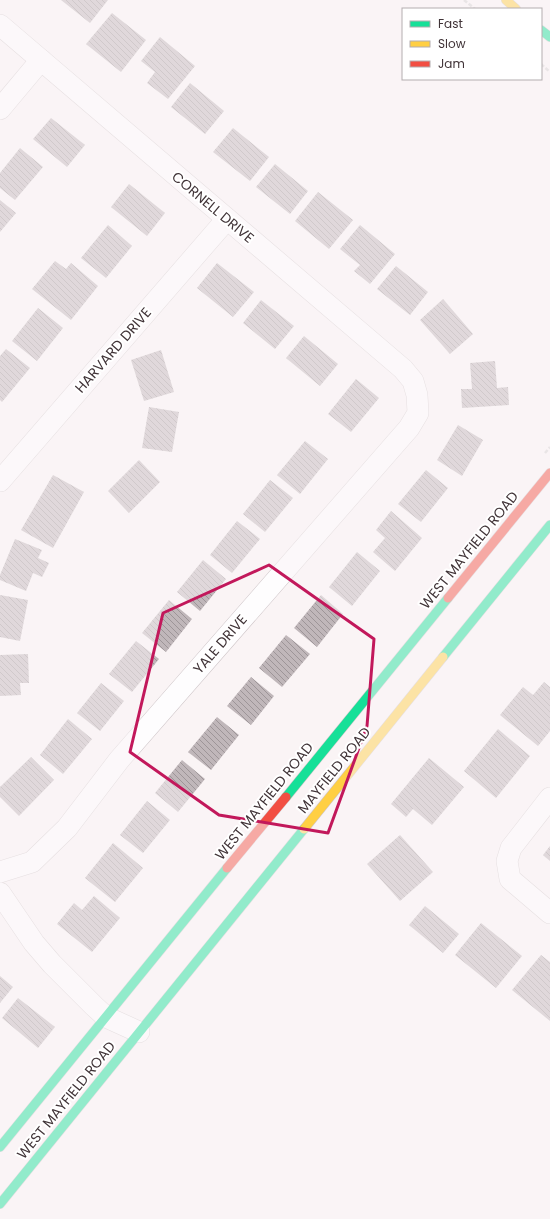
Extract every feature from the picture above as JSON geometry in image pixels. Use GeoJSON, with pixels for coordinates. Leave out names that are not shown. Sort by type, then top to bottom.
{"type":"FeatureCollection","features":[{"type":"Feature","properties":{"kind":"main road"},"geometry":{"type":"LineString","coordinates":[[506,0],[515,8]]}},
{"type":"Feature","properties":{"kind":"main road"},"geometry":{"type":"LineString","coordinates":[[542,31],[550,37]]}},
{"type":"Feature","properties":{"kind":"main road","name":"WEST MAYFIELD ROAD"},"geometry":{"type":"LineString","coordinates":[[0,1146],[550,473]]}},
{"type":"Feature","properties":{"kind":"main road","name":"MAYFIELD ROAD"},"geometry":{"type":"LineString","coordinates":[[139,1032],[550,525]]}},
{"type":"Feature","properties":{"kind":"main road","name":"WEST MAYFIELD ROAD"},"geometry":{"type":"LineString","coordinates":[[0,1204],[139,1032]]}},
{"type":"Feature","properties":{"kind":"street","name":"CORNELL DRIVE"},"geometry":{"type":"LineString","coordinates":[[0,25],[403,369],[413,381],[417,395]]}},
{"type":"Feature","properties":{"kind":"street"},"geometry":{"type":"LineString","coordinates":[[0,109],[41,60]]}},
{"type":"Feature","properties":{"kind":"street","name":"HARVARD DRIVE"},"geometry":{"type":"LineString","coordinates":[[0,481],[227,219]]}},
{"type":"Feature","properties":{"kind":"street","name":"YALE DRIVE"},"geometry":{"type":"LineString","coordinates":[[0,872],[32,862],[67,828],[119,760],[409,428],[418,413],[417,395]]}},
{"type":"Feature","properties":{"kind":"street"},"geometry":{"type":"LineString","coordinates":[[550,798],[511,848],[507,861],[510,879],[550,913]]}},
{"type":"Feature","properties":{"kind":"street"},"geometry":{"type":"LineString","coordinates":[[0,893],[34,943],[52,964],[106,1017],[139,1032]]}},
{"type":"Feature","properties":{"kind":"path"},"geometry":{"type":"LineString","coordinates":[[464,0],[474,8]]}},
{"type":"Feature","properties":{"kind":"path"},"geometry":{"type":"LineString","coordinates":[[542,65],[550,72]]}},
{"type":"Feature","properties":{"kind":"highlighted area"},"geometry":{"type":"Polygon","coordinates":[[[269,565],[374,639],[367,726],[328,833],[219,815],[130,752],[163,613],[269,565]]]}},
{"type":"Feature","properties":{"kind":"building"},"geometry":{"type":"Polygon","coordinates":[[[61,0],[108,0],[90,23],[61,0]]]}},
{"type":"Feature","properties":{"kind":"building"},"geometry":{"type":"Polygon","coordinates":[[[112,13],[146,40],[121,72],[86,44],[112,13]]]}},
{"type":"Feature","properties":{"kind":"building"},"geometry":{"type":"Polygon","coordinates":[[[160,37],[195,66],[168,99],[147,83],[155,72],[141,61],[160,37]]]}},
{"type":"Feature","properties":{"kind":"building"},"geometry":{"type":"Polygon","coordinates":[[[190,83],[224,111],[205,134],[171,107],[190,83]]]}},
{"type":"Feature","properties":{"kind":"building"},"geometry":{"type":"Polygon","coordinates":[[[51,118],[85,145],[67,167],[33,139],[51,118]]]}},
{"type":"Feature","properties":{"kind":"building"},"geometry":{"type":"Polygon","coordinates":[[[233,128],[269,157],[250,181],[213,152],[233,128]]]}},
{"type":"Feature","properties":{"kind":"building"},"geometry":{"type":"Polygon","coordinates":[[[20,148],[43,167],[15,200],[0,188],[0,173],[20,148]]]}},
{"type":"Feature","properties":{"kind":"building"},"geometry":{"type":"Polygon","coordinates":[[[275,164],[308,191],[290,214],[256,187],[275,164]]]}},
{"type":"Feature","properties":{"kind":"building"},"geometry":{"type":"Polygon","coordinates":[[[129,184],[165,213],[147,236],[111,207],[129,184]]]}},
{"type":"Feature","properties":{"kind":"building"},"geometry":{"type":"Polygon","coordinates":[[[318,192],[353,220],[329,249],[295,221],[318,192]]]}},
{"type":"Feature","properties":{"kind":"building"},"geometry":{"type":"Polygon","coordinates":[[[0,200],[16,213],[0,232],[0,200]]]}},
{"type":"Feature","properties":{"kind":"building"},"geometry":{"type":"Polygon","coordinates":[[[108,225],[132,246],[106,278],[81,258],[108,225]]]}},
{"type":"Feature","properties":{"kind":"building"},"geometry":{"type":"Polygon","coordinates":[[[360,225],[395,254],[370,284],[354,271],[360,265],[340,249],[360,225]]]}},
{"type":"Feature","properties":{"kind":"building"},"geometry":{"type":"Polygon","coordinates":[[[55,261],[66,269],[71,263],[98,286],[71,320],[32,289],[55,261]]]}},
{"type":"Feature","properties":{"kind":"building"},"geometry":{"type":"Polygon","coordinates":[[[217,263],[254,292],[233,317],[197,288],[217,263]]]}},
{"type":"Feature","properties":{"kind":"building"},"geometry":{"type":"Polygon","coordinates":[[[396,266],[428,292],[410,315],[377,289],[396,266]]]}},
{"type":"Feature","properties":{"kind":"building"},"geometry":{"type":"Polygon","coordinates":[[[443,299],[473,334],[450,354],[420,320],[443,299]]]}},
{"type":"Feature","properties":{"kind":"building"},"geometry":{"type":"Polygon","coordinates":[[[261,300],[294,326],[275,349],[243,323],[261,300]]]}},
{"type":"Feature","properties":{"kind":"building"},"geometry":{"type":"Polygon","coordinates":[[[38,308],[63,328],[37,361],[12,341],[38,308]]]}},
{"type":"Feature","properties":{"kind":"building"},"geometry":{"type":"Polygon","coordinates":[[[304,336],[338,364],[320,386],[286,358],[304,336]]]}},
{"type":"Feature","properties":{"kind":"building"},"geometry":{"type":"Polygon","coordinates":[[[6,349],[30,368],[2,402],[0,400],[0,356],[6,349]]]}},
{"type":"Feature","properties":{"kind":"building"},"geometry":{"type":"Polygon","coordinates":[[[161,350],[174,392],[144,401],[131,360],[161,350]]]}},
{"type":"Feature","properties":{"kind":"building"},"geometry":{"type":"Polygon","coordinates":[[[495,361],[497,388],[508,387],[509,405],[462,408],[461,389],[472,389],[470,363],[495,361]]]}},
{"type":"Feature","properties":{"kind":"building"},"geometry":{"type":"Polygon","coordinates":[[[356,379],[379,398],[351,432],[328,414],[356,379]]]}},
{"type":"Feature","properties":{"kind":"building"},"geometry":{"type":"Polygon","coordinates":[[[149,407],[179,412],[172,452],[142,448],[149,407]]]}},
{"type":"Feature","properties":{"kind":"building"},"geometry":{"type":"Polygon","coordinates":[[[458,425],[483,440],[462,476],[437,460],[458,425]]]}},
{"type":"Feature","properties":{"kind":"building"},"geometry":{"type":"Polygon","coordinates":[[[305,441],[328,459],[300,494],[277,475],[305,441]]]}},
{"type":"Feature","properties":{"kind":"building"},"geometry":{"type":"Polygon","coordinates":[[[139,460],[160,482],[129,513],[108,491],[139,460]]]}},
{"type":"Feature","properties":{"kind":"building"},"geometry":{"type":"Polygon","coordinates":[[[426,470],[448,488],[421,522],[398,504],[426,470]]]}},
{"type":"Feature","properties":{"kind":"building"},"geometry":{"type":"Polygon","coordinates":[[[53,475],[84,492],[53,548],[21,530],[53,475]]]}},
{"type":"Feature","properties":{"kind":"building"},"geometry":{"type":"Polygon","coordinates":[[[270,480],[293,498],[265,532],[243,514],[270,480]]]}},
{"type":"Feature","properties":{"kind":"building"},"geometry":{"type":"Polygon","coordinates":[[[391,511],[422,538],[395,571],[373,552],[385,538],[376,530],[391,511]]]}},
{"type":"Feature","properties":{"kind":"building"},"geometry":{"type":"Polygon","coordinates":[[[237,521],[260,539],[232,573],[210,555],[237,521]]]}},
{"type":"Feature","properties":{"kind":"building"},"geometry":{"type":"Polygon","coordinates":[[[15,539],[42,550],[38,558],[49,563],[42,577],[33,573],[26,591],[0,580],[0,575],[15,539]]]}},
{"type":"Feature","properties":{"kind":"building"},"geometry":{"type":"Polygon","coordinates":[[[357,552],[380,571],[352,606],[329,587],[357,552]]]}},
{"type":"Feature","properties":{"kind":"building"},"geometry":{"type":"Polygon","coordinates":[[[203,560],[226,579],[200,611],[177,592],[203,560]]]}},
{"type":"Feature","properties":{"kind":"building"},"geometry":{"type":"Polygon","coordinates":[[[0,595],[28,600],[20,641],[0,637],[0,595]]]}},
{"type":"Feature","properties":{"kind":"building"},"geometry":{"type":"Polygon","coordinates":[[[321,595],[343,614],[317,647],[294,628],[321,595]]]}},
{"type":"Feature","properties":{"kind":"building"},"geometry":{"type":"Polygon","coordinates":[[[169,600],[192,619],[166,652],[142,633],[169,600]]]}},
{"type":"Feature","properties":{"kind":"building"},"geometry":{"type":"Polygon","coordinates":[[[286,635],[310,654],[282,687],[259,668],[286,635]]]}},
{"type":"Feature","properties":{"kind":"building"},"geometry":{"type":"Polygon","coordinates":[[[136,641],[159,659],[132,692],[109,674],[136,641]]]}},
{"type":"Feature","properties":{"kind":"building"},"geometry":{"type":"Polygon","coordinates":[[[28,654],[29,683],[20,683],[21,695],[0,696],[0,655],[28,654]]]}},
{"type":"Feature","properties":{"kind":"building"},"geometry":{"type":"Polygon","coordinates":[[[251,677],[274,696],[251,725],[227,706],[251,677]]]}},
{"type":"Feature","properties":{"kind":"building"},"geometry":{"type":"Polygon","coordinates":[[[544,682],[550,687],[550,731],[538,746],[500,715],[523,687],[533,695],[544,682]]]}},
{"type":"Feature","properties":{"kind":"building"},"geometry":{"type":"Polygon","coordinates":[[[101,683],[124,701],[100,731],[77,713],[101,683]]]}},
{"type":"Feature","properties":{"kind":"building"},"geometry":{"type":"Polygon","coordinates":[[[217,717],[239,735],[211,770],[188,752],[217,717]]]}},
{"type":"Feature","properties":{"kind":"building"},"geometry":{"type":"Polygon","coordinates":[[[68,719],[92,739],[63,774],[40,755],[68,719]]]}},
{"type":"Feature","properties":{"kind":"building"},"geometry":{"type":"Polygon","coordinates":[[[498,729],[530,756],[496,798],[464,771],[498,729]]]}},
{"type":"Feature","properties":{"kind":"building"},"geometry":{"type":"Polygon","coordinates":[[[31,757],[54,780],[19,816],[0,797],[0,787],[31,757]]]}},
{"type":"Feature","properties":{"kind":"building"},"geometry":{"type":"Polygon","coordinates":[[[429,758],[464,787],[432,825],[413,809],[406,817],[391,804],[429,758]]]}},
{"type":"Feature","properties":{"kind":"building"},"geometry":{"type":"Polygon","coordinates":[[[182,760],[205,779],[178,812],[155,793],[182,760]]]}},
{"type":"Feature","properties":{"kind":"building"},"geometry":{"type":"Polygon","coordinates":[[[147,801],[170,820],[143,853],[120,835],[147,801]]]}},
{"type":"Feature","properties":{"kind":"building"},"geometry":{"type":"Polygon","coordinates":[[[400,835],[433,872],[400,901],[367,864],[400,835]]]}},
{"type":"Feature","properties":{"kind":"building"},"geometry":{"type":"Polygon","coordinates":[[[113,843],[143,868],[115,902],[85,878],[113,843]]]}},
{"type":"Feature","properties":{"kind":"building"},"geometry":{"type":"Polygon","coordinates":[[[550,846],[550,861],[543,855],[550,846]]]}},
{"type":"Feature","properties":{"kind":"building"},"geometry":{"type":"Polygon","coordinates":[[[94,896],[120,918],[92,952],[57,924],[74,903],[82,910],[94,896]]]}},
{"type":"Feature","properties":{"kind":"building"},"geometry":{"type":"Polygon","coordinates":[[[425,906],[459,934],[443,953],[409,925],[425,906]]]}},
{"type":"Feature","properties":{"kind":"building"},"geometry":{"type":"Polygon","coordinates":[[[481,923],[522,956],[496,988],[455,955],[481,923]]]}},
{"type":"Feature","properties":{"kind":"building"},"geometry":{"type":"Polygon","coordinates":[[[541,955],[550,962],[550,1021],[512,990],[541,955]]]}},
{"type":"Feature","properties":{"kind":"building"},"geometry":{"type":"Polygon","coordinates":[[[0,976],[13,987],[0,1003],[0,976]]]}},
{"type":"Feature","properties":{"kind":"building"},"geometry":{"type":"Polygon","coordinates":[[[18,998],[55,1027],[38,1048],[2,1018],[18,998]]]}},
{"type":"Feature","properties":{"kind":"traffic: fast"},"geometry":{"type":"LineString","coordinates":[[542,31],[550,37]]}},
{"type":"Feature","properties":{"kind":"traffic: fast"},"geometry":{"type":"LineString","coordinates":[[443,657],[550,525]]}},
{"type":"Feature","properties":{"kind":"traffic: fast"},"geometry":{"type":"LineString","coordinates":[[286,797],[448,598]]}},
{"type":"Feature","properties":{"kind":"traffic: fast"},"geometry":{"type":"LineString","coordinates":[[0,1204],[304,829]]}},
{"type":"Feature","properties":{"kind":"traffic: fast"},"geometry":{"type":"LineString","coordinates":[[0,1147],[227,868]]}},
{"type":"Feature","properties":{"kind":"traffic: slow"},"geometry":{"type":"LineString","coordinates":[[506,0],[515,8]]}},
{"type":"Feature","properties":{"kind":"traffic: slow"},"geometry":{"type":"LineString","coordinates":[[304,829],[443,657]]}},
{"type":"Feature","properties":{"kind":"traffic: jam"},"geometry":{"type":"LineString","coordinates":[[448,598],[550,473]]}},
{"type":"Feature","properties":{"kind":"traffic: jam"},"geometry":{"type":"LineString","coordinates":[[227,868],[286,797]]}}]}
